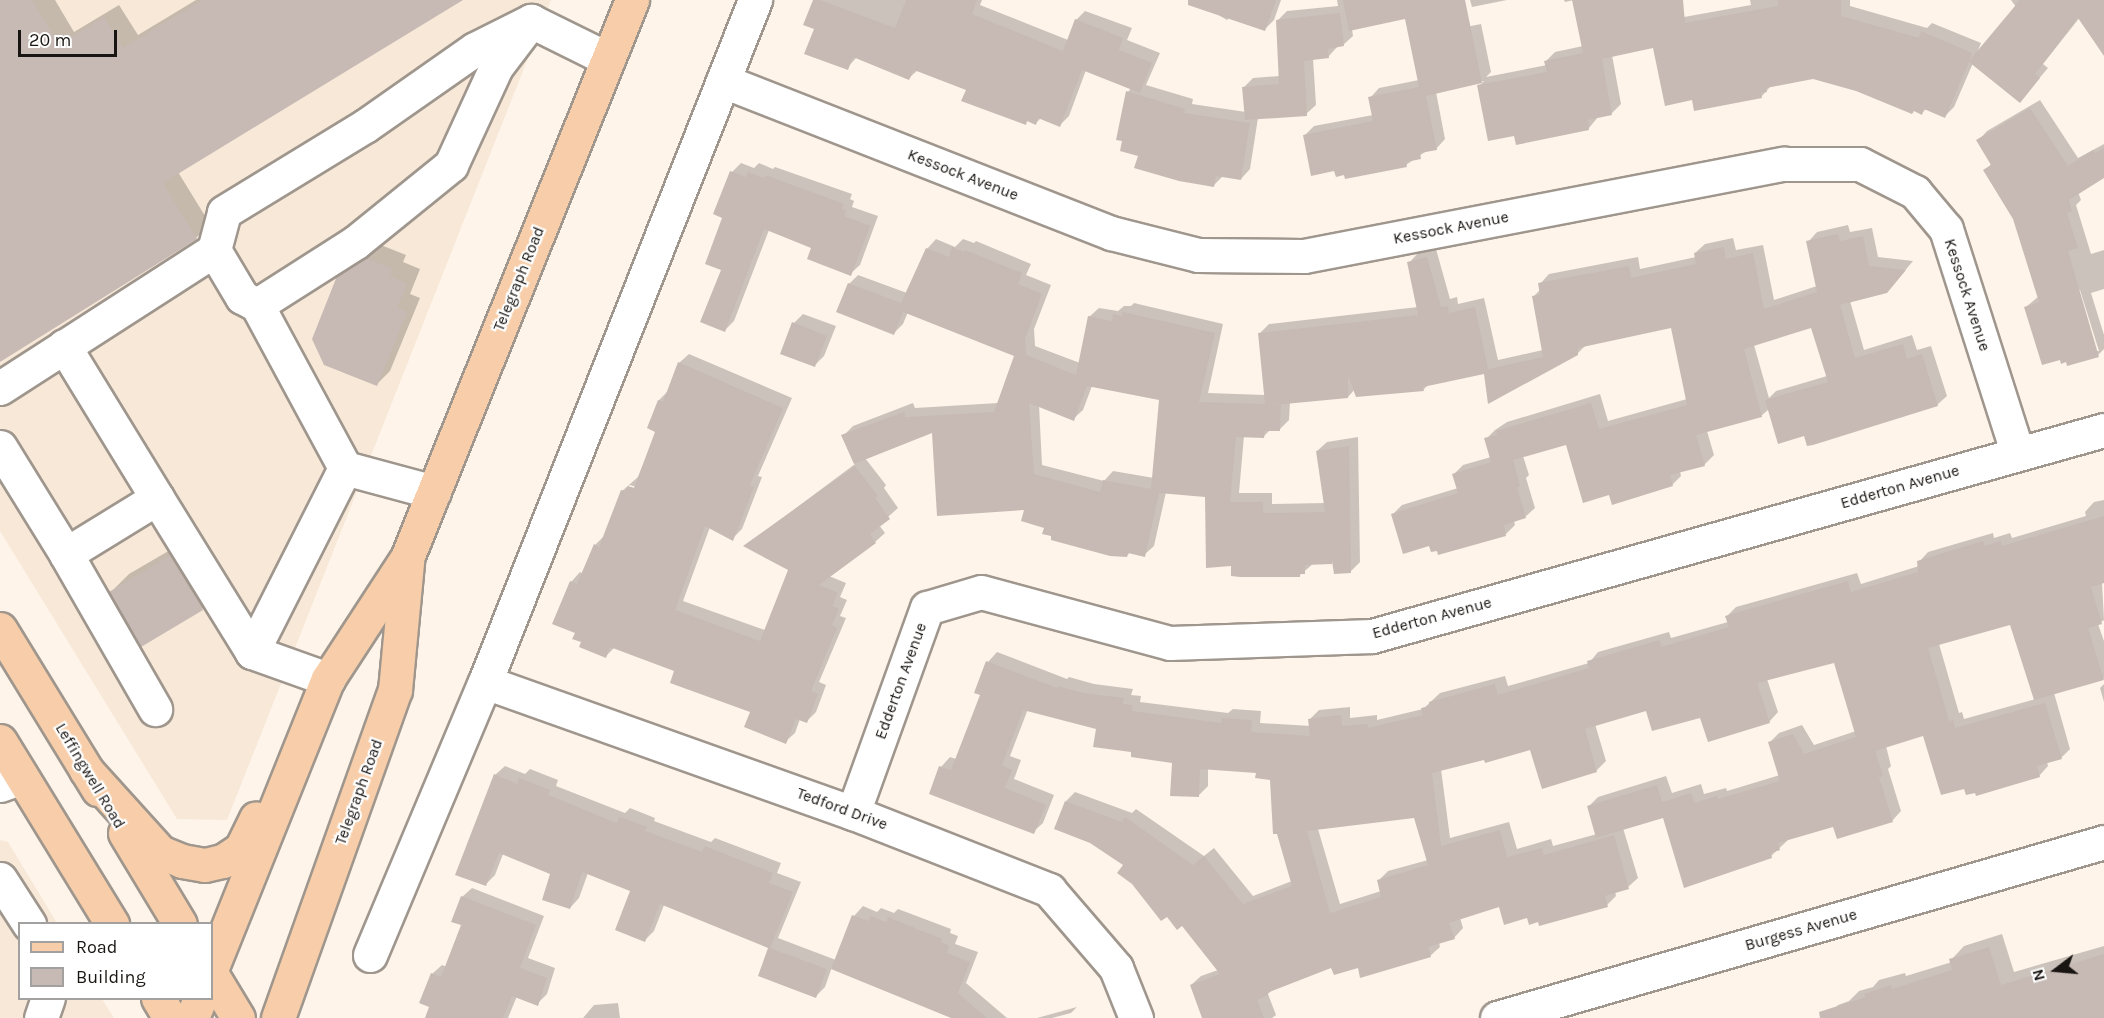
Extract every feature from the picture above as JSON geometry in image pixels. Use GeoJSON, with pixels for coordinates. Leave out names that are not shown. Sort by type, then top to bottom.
{"type":"FeatureCollection","features":[{"type":"Feature","properties":{"kind":"main road","name":"Telegraph Road"},"geometry":{"type":"LineString","coordinates":[[213,965],[328,679],[407,558],[632,0]]}},
{"type":"Feature","properties":{"kind":"main road","name":"Telegraph Road"},"geometry":{"type":"LineString","coordinates":[[278,1018],[395,690],[407,558]]}},
{"type":"Feature","properties":{"kind":"main road","name":"Leffingwell Road"},"geometry":{"type":"LineString","coordinates":[[0,629],[179,922]]}},
{"type":"Feature","properties":{"kind":"main road"},"geometry":{"type":"LineString","coordinates":[[86,770],[160,852],[182,861],[205,865],[223,861],[241,849],[312,719]]}},
{"type":"Feature","properties":{"kind":"main road"},"geometry":{"type":"LineString","coordinates":[[0,741],[11,781],[111,922]]}},
{"type":"Feature","properties":{"kind":"main road"},"geometry":{"type":"LineString","coordinates":[[213,977],[238,1018]]}},
{"type":"Feature","properties":{"kind":"main road"},"geometry":{"type":"LineString","coordinates":[[159,1000],[170,1018]]}},
{"type":"Feature","properties":{"kind":"main road"},"geometry":{"type":"LineString","coordinates":[[192,1018],[200,1000]]}},
{"type":"Feature","properties":{"kind":"street"},"geometry":{"type":"LineString","coordinates":[[370,955],[485,682],[755,0]]}},
{"type":"Feature","properties":{"kind":"street"},"geometry":{"type":"LineString","coordinates":[[531,21],[608,59]]}},
{"type":"Feature","properties":{"kind":"street"},"geometry":{"type":"LineString","coordinates":[[0,388],[214,250],[224,212],[365,126],[475,49],[531,21]]}},
{"type":"Feature","properties":{"kind":"street"},"geometry":{"type":"LineString","coordinates":[[257,305],[356,242],[451,165],[496,67],[531,21]]}},
{"type":"Feature","properties":{"kind":"street","name":"Kessock Avenue"},"geometry":{"type":"LineString","coordinates":[[723,81],[1111,233],[1198,255],[1304,256],[1784,164],[1860,164],[1915,192],[1946,229],[2018,454]]}},
{"type":"Feature","properties":{"kind":"street"},"geometry":{"type":"LineString","coordinates":[[214,250],[242,297],[257,305],[345,468],[434,492]]}},
{"type":"Feature","properties":{"kind":"street"},"geometry":{"type":"LineString","coordinates":[[64,346],[252,652],[328,679]]}},
{"type":"Feature","properties":{"kind":"street","name":"Edderton Avenue"},"geometry":{"type":"LineString","coordinates":[[853,813],[927,608],[981,592],[1170,643],[1372,636],[2104,430]]}},
{"type":"Feature","properties":{"kind":"street"},"geometry":{"type":"LineString","coordinates":[[0,447],[66,554],[155,709]]}},
{"type":"Feature","properties":{"kind":"street"},"geometry":{"type":"LineString","coordinates":[[252,652],[345,468]]}},
{"type":"Feature","properties":{"kind":"street"},"geometry":{"type":"LineString","coordinates":[[66,554],[157,498]]}},
{"type":"Feature","properties":{"kind":"street","name":"Tedford Drive"},"geometry":{"type":"LineString","coordinates":[[485,682],[853,813],[1048,890],[1116,968],[1136,1018]]}},
{"type":"Feature","properties":{"kind":"street","name":"Burgess Avenue"},"geometry":{"type":"LineString","coordinates":[[1497,1018],[2103,844]]}},
{"type":"Feature","properties":{"kind":"street"},"geometry":{"type":"LineString","coordinates":[[2,881],[28,922]]}},
{"type":"Feature","properties":{"kind":"street"},"geometry":{"type":"LineString","coordinates":[[41,1018],[48,1000]]}},
{"type":"Feature","properties":{"kind":"shaded area"},"geometry":{"type":"Polygon","coordinates":[[[0,0],[551,0],[227,820],[177,819],[0,531],[0,0]]]}},
{"type":"Feature","properties":{"kind":"shaded area"},"geometry":{"type":"Polygon","coordinates":[[[0,840],[8,842],[56,922],[18,922],[18,1000],[103,1000],[114,1018],[0,1018],[0,840]]]}},
{"type":"Feature","properties":{"kind":"building"},"geometry":{"type":"Polygon","coordinates":[[[0,0],[32,0],[59,45],[104,17],[123,48],[202,0],[463,0],[163,183],[197,239],[0,362],[0,0]]]}},
{"type":"Feature","properties":{"kind":"building"},"geometry":{"type":"Polygon","coordinates":[[[813,0],[820,0],[895,28],[906,0],[977,0],[972,14],[1063,51],[1075,19],[1123,38],[1119,50],[1152,63],[1140,93],[1082,70],[1060,127],[1038,118],[1036,125],[1027,121],[1026,125],[961,101],[966,90],[914,70],[909,80],[853,57],[848,70],[804,54],[814,29],[803,25],[813,0]]]}},
{"type":"Feature","properties":{"kind":"building"},"geometry":{"type":"Polygon","coordinates":[[[1188,0],[1276,0],[1265,31],[1188,5],[1188,0]]]}},
{"type":"Feature","properties":{"kind":"building"},"geometry":{"type":"Polygon","coordinates":[[[1343,0],[1465,0],[1482,83],[1426,96],[1437,150],[1420,153],[1421,159],[1406,162],[1407,167],[1345,179],[1344,175],[1336,177],[1334,171],[1311,176],[1303,135],[1373,121],[1368,97],[1419,87],[1405,19],[1349,31],[1343,0]]]}},
{"type":"Feature","properties":{"kind":"building"},"geometry":{"type":"Polygon","coordinates":[[[1572,0],[1683,0],[1685,23],[1778,6],[1778,0],[1841,0],[1841,16],[1919,38],[1921,31],[1972,53],[1969,61],[2020,0],[2104,0],[2104,56],[2078,18],[2035,74],[2040,78],[2020,103],[1969,62],[1945,118],[1924,109],[1922,115],[1914,111],[1912,114],[1856,91],[1813,79],[1766,88],[1767,92],[1761,93],[1762,98],[1694,111],[1692,100],[1665,106],[1653,48],[1602,59],[1612,115],[1588,120],[1589,130],[1516,145],[1514,136],[1488,141],[1477,85],[1547,72],[1544,61],[1583,53],[1572,0]]]}},
{"type":"Feature","properties":{"kind":"building"},"geometry":{"type":"Polygon","coordinates":[[[1340,13],[1344,46],[1328,49],[1329,58],[1304,61],[1307,116],[1245,120],[1242,87],[1279,84],[1276,20],[1340,13]]]}},
{"type":"Feature","properties":{"kind":"building"},"geometry":{"type":"Polygon","coordinates":[[[1126,91],[1185,109],[1184,113],[1250,123],[1241,180],[1216,176],[1214,187],[1179,181],[1134,168],[1138,156],[1120,151],[1122,141],[1116,140],[1126,91]]]}},
{"type":"Feature","properties":{"kind":"building"},"geometry":{"type":"Polygon","coordinates":[[[2030,108],[2068,166],[2093,150],[2095,153],[2104,148],[2104,178],[2069,200],[2072,211],[2067,213],[2078,248],[2068,251],[2099,357],[2067,366],[2066,362],[2061,364],[2060,360],[2042,365],[2024,307],[2039,302],[2013,219],[1983,170],[1991,165],[1976,140],[2030,108]]]}},
{"type":"Feature","properties":{"kind":"building"},"geometry":{"type":"Polygon","coordinates":[[[730,171],[746,177],[748,172],[764,178],[765,175],[844,204],[842,209],[846,210],[844,216],[870,226],[851,276],[807,259],[811,248],[764,229],[725,332],[700,322],[721,270],[705,264],[722,218],[713,214],[730,171]]]}},
{"type":"Feature","properties":{"kind":"building"},"geometry":{"type":"Polygon","coordinates":[[[1838,234],[1840,241],[1863,236],[1869,266],[1906,270],[1887,293],[1840,305],[1855,358],[1903,344],[1907,359],[1922,354],[1938,406],[1813,445],[1807,446],[1804,436],[1778,444],[1765,400],[1828,382],[1811,328],[1744,349],[1762,417],[1696,435],[1705,466],[1670,475],[1673,486],[1612,505],[1609,495],[1583,503],[1566,445],[1513,460],[1520,486],[1517,487],[1526,518],[1504,525],[1506,536],[1438,555],[1437,551],[1431,552],[1429,546],[1403,554],[1391,514],[1458,493],[1452,474],[1491,462],[1484,438],[1497,435],[1496,431],[1591,403],[1599,429],[1687,405],[1671,328],[1578,348],[1578,355],[1488,404],[1484,374],[1423,387],[1424,391],[1356,397],[1348,376],[1348,398],[1274,405],[1281,405],[1280,431],[1265,431],[1264,438],[1236,437],[1230,502],[1263,502],[1263,513],[1325,512],[1316,451],[1349,446],[1351,573],[1334,574],[1332,561],[1332,564],[1305,565],[1305,574],[1300,574],[1300,577],[1240,577],[1231,576],[1231,566],[1206,568],[1205,497],[1159,493],[1145,557],[1128,553],[1127,557],[1110,556],[1051,540],[1051,536],[1042,534],[1044,528],[1021,521],[1024,510],[937,516],[932,433],[854,464],[841,435],[904,412],[906,417],[994,412],[1014,356],[903,312],[894,335],[836,312],[848,283],[901,303],[926,248],[949,257],[952,247],[964,252],[965,250],[1022,273],[1018,284],[1042,294],[1025,339],[1026,355],[1076,375],[1088,316],[1112,321],[1113,314],[1122,316],[1123,312],[1215,333],[1199,402],[1265,404],[1258,333],[1418,315],[1407,262],[1427,257],[1441,307],[1448,306],[1449,313],[1475,307],[1488,369],[1543,357],[1532,296],[1540,295],[1538,283],[1629,266],[1631,278],[1696,264],[1694,253],[1724,247],[1726,259],[1753,253],[1764,309],[1817,292],[1806,241],[1838,234]],[[1087,386],[1074,421],[1029,403],[1034,474],[1100,492],[1103,480],[1151,489],[1159,400],[1087,386]]]}},
{"type":"Feature","properties":{"kind":"building"},"geometry":{"type":"Polygon","coordinates":[[[366,258],[393,269],[390,276],[407,284],[397,308],[407,312],[377,386],[324,365],[312,339],[337,276],[366,258]]]}},
{"type":"Feature","properties":{"kind":"building"},"geometry":{"type":"Polygon","coordinates":[[[792,322],[827,336],[815,367],[780,354],[792,322]]]}},
{"type":"Feature","properties":{"kind":"building"},"geometry":{"type":"Polygon","coordinates":[[[678,362],[783,408],[750,485],[754,487],[733,541],[705,526],[675,610],[760,641],[788,570],[743,546],[855,466],[878,496],[875,498],[890,519],[870,534],[876,543],[819,585],[838,593],[832,606],[839,609],[832,625],[837,628],[811,691],[818,694],[807,723],[796,719],[786,744],[744,727],[750,712],[670,683],[674,671],[610,647],[606,658],[579,647],[581,642],[572,639],[575,633],[552,624],[570,581],[577,584],[594,544],[599,547],[621,490],[625,491],[628,486],[634,488],[655,432],[647,428],[658,400],[663,402],[678,362]]]}},
{"type":"Feature","properties":{"kind":"building"},"geometry":{"type":"Polygon","coordinates":[[[2104,516],[2104,583],[2091,587],[2102,624],[2088,628],[2104,680],[2034,700],[2010,625],[1928,648],[1949,721],[1953,720],[1955,728],[2045,703],[2062,759],[2037,766],[2040,777],[1976,796],[1975,793],[1966,795],[1964,789],[1941,795],[1923,736],[1875,751],[1883,776],[1879,777],[1893,822],[1837,839],[1833,827],[1778,843],[1780,850],[1771,853],[1772,858],[1684,888],[1663,818],[1596,838],[1587,806],[1657,785],[1662,802],[1691,793],[1695,803],[1717,796],[1718,799],[1780,781],[1768,742],[1793,734],[1804,754],[1856,737],[1834,663],[1757,683],[1770,723],[1708,742],[1700,718],[1652,731],[1646,711],[1585,729],[1597,772],[1542,789],[1530,750],[1485,763],[1484,760],[1432,773],[1441,846],[1500,830],[1507,857],[1542,848],[1544,855],[1614,835],[1629,889],[1605,896],[1608,907],[1539,926],[1538,922],[1529,925],[1527,918],[1504,925],[1499,907],[1449,923],[1455,939],[1428,947],[1431,957],[1360,978],[1358,968],[1334,975],[1331,968],[1267,993],[1268,995],[1257,1000],[1264,1018],[1202,1018],[1190,985],[1220,974],[1182,926],[1177,930],[1167,917],[1161,921],[1132,884],[1117,873],[1123,865],[1090,843],[1054,829],[1065,801],[1122,822],[1125,817],[1193,865],[1204,856],[1243,904],[1292,886],[1277,834],[1273,834],[1270,780],[1255,778],[1256,773],[1200,769],[1199,797],[1170,796],[1172,763],[1131,757],[1131,752],[1093,747],[1096,729],[1023,710],[1002,765],[1012,770],[1005,788],[1046,805],[1034,834],[929,794],[939,766],[951,770],[980,695],[974,693],[986,661],[1057,688],[1058,686],[1083,693],[1124,698],[1123,704],[1132,705],[1132,711],[1221,723],[1222,718],[1252,720],[1251,732],[1310,736],[1308,719],[1341,715],[1342,726],[1368,724],[1368,728],[1423,715],[1421,708],[1430,706],[1429,702],[1495,684],[1498,695],[1589,668],[1587,661],[1660,640],[1661,647],[1729,627],[1725,616],[1848,581],[1851,592],[1918,572],[1917,561],[1983,541],[1985,546],[2001,541],[2002,546],[2104,516]],[[1414,818],[1307,831],[1330,913],[1381,897],[1377,880],[1428,865],[1414,818]]]}},
{"type":"Feature","properties":{"kind":"building"},"geometry":{"type":"Polygon","coordinates":[[[170,556],[203,610],[141,647],[109,592],[170,556]]]}},
{"type":"Feature","properties":{"kind":"building"},"geometry":{"type":"Polygon","coordinates":[[[494,774],[517,784],[519,778],[550,790],[548,795],[617,823],[619,817],[647,827],[645,831],[702,852],[705,846],[773,873],[769,883],[793,892],[770,948],[827,969],[816,998],[758,976],[768,948],[660,904],[645,942],[615,930],[630,891],[582,872],[570,909],[542,900],[550,874],[499,853],[486,886],[455,875],[494,774]]]}},
{"type":"Feature","properties":{"kind":"building"},"geometry":{"type":"Polygon","coordinates":[[[461,896],[536,925],[520,968],[547,978],[538,1006],[512,996],[503,1018],[425,1018],[429,1007],[419,1003],[431,973],[441,977],[461,925],[451,922],[461,896]]]}},
{"type":"Feature","properties":{"kind":"building"},"geometry":{"type":"Polygon","coordinates":[[[852,915],[868,921],[870,916],[886,922],[888,917],[942,939],[941,942],[949,946],[947,953],[970,962],[958,993],[987,1018],[951,1018],[831,969],[852,915]]]}},
{"type":"Feature","properties":{"kind":"building"},"geometry":{"type":"Polygon","coordinates":[[[1989,947],[2001,985],[2104,954],[2104,1018],[1820,1018],[1819,1012],[1866,997],[1864,994],[1891,985],[1892,989],[1952,970],[1949,959],[1989,947]]]}}]}
